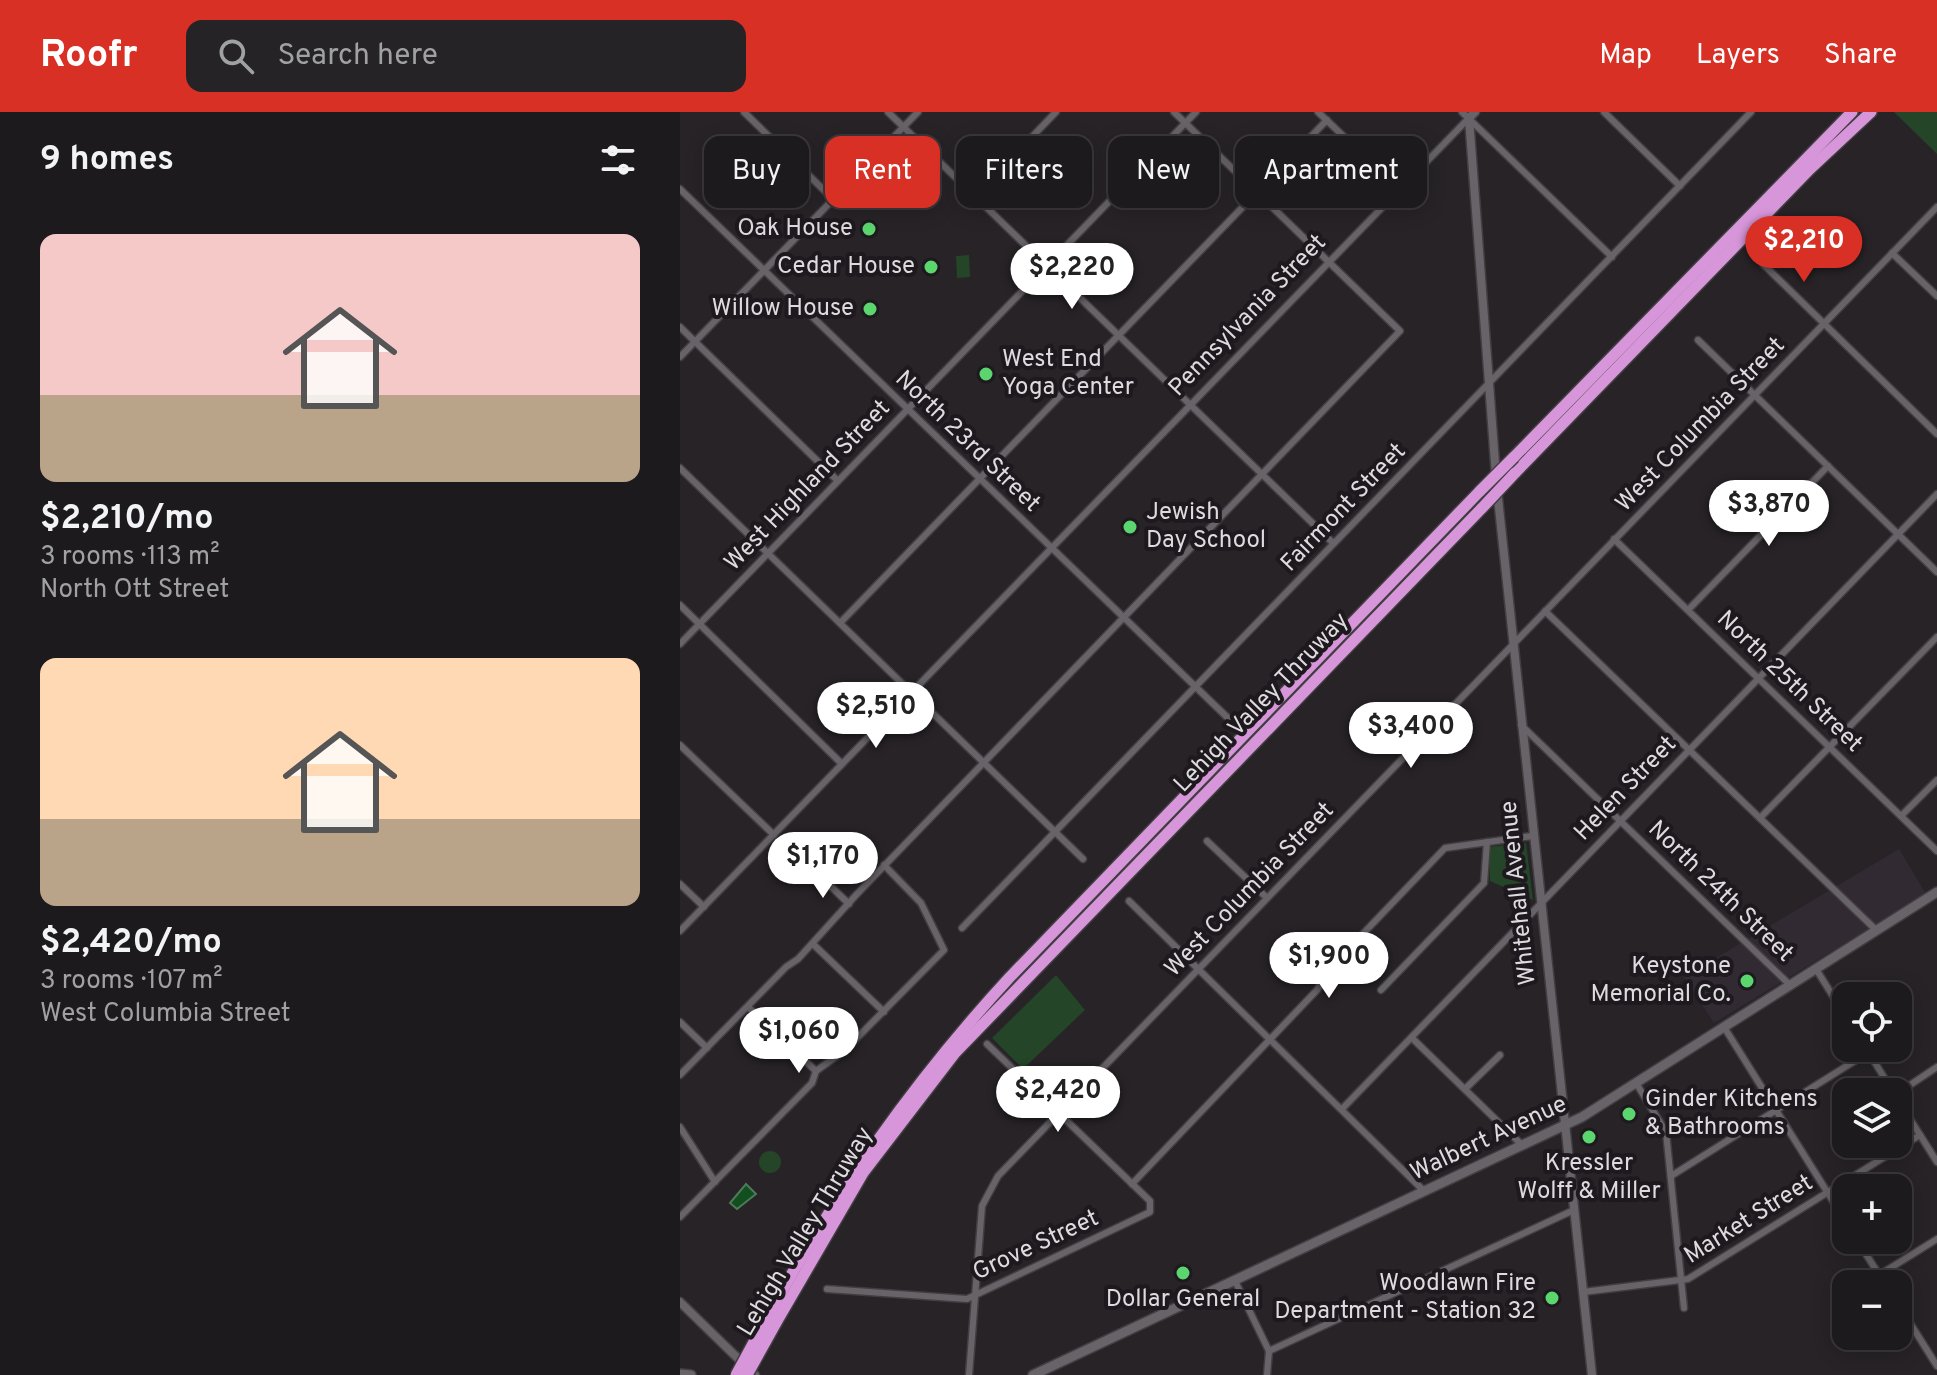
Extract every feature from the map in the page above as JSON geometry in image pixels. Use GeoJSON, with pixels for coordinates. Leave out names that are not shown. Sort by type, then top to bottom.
{"type":"FeatureCollection","features":[{"type":"Feature","properties":{"kind":"highway","name":"Lehigh Valley Thruway"},"geometry":{"type":"LineString","coordinates":[[747,1375],[772,1318],[855,1168],[949,1044],[1021,965],[1480,491],[1852,112]]}},
{"type":"Feature","properties":{"kind":"highway","name":"Lehigh Valley Thruway"},"geometry":{"type":"LineString","coordinates":[[736,1375],[863,1173],[955,1053],[1810,169],[1871,112]]}},
{"type":"Feature","properties":{"kind":"main road","name":"Walbert Avenue"},"geometry":{"type":"LineString","coordinates":[[1033,1375],[1565,1126],[1937,892]]}},
{"type":"Feature","properties":{"kind":"main road"},"geometry":{"type":"LineString","coordinates":[[680,1374],[691,1375]]}},
{"type":"Feature","properties":{"kind":"street"},"geometry":{"type":"LineString","coordinates":[[744,112],[825,191]]}},
{"type":"Feature","properties":{"kind":"street"},"geometry":{"type":"LineString","coordinates":[[888,112],[956,178]]}},
{"type":"Feature","properties":{"kind":"street"},"geometry":{"type":"LineString","coordinates":[[894,136],[918,112]]}},
{"type":"Feature","properties":{"kind":"street"},"geometry":{"type":"LineString","coordinates":[[1033,136],[1056,112]]}},
{"type":"Feature","properties":{"kind":"street"},"geometry":{"type":"LineString","coordinates":[[1174,112],[1235,170]]}},
{"type":"Feature","properties":{"kind":"street","name":"West Highland Street"},"geometry":{"type":"LineString","coordinates":[[680,644],[1196,112]]}},
{"type":"Feature","properties":{"kind":"street"},"geometry":{"type":"LineString","coordinates":[[1318,112],[1344,136]]}},
{"type":"Feature","properties":{"kind":"street"},"geometry":{"type":"LineString","coordinates":[[1604,112],[1680,186]]}},
{"type":"Feature","properties":{"kind":"street","name":"Fairmont Street"},"geometry":{"type":"LineString","coordinates":[[962,928],[1750,112]]}},
{"type":"Feature","properties":{"kind":"street"},"geometry":{"type":"LineString","coordinates":[[1469,114],[1612,257]]}},
{"type":"Feature","properties":{"kind":"street","name":"Pennsylvania Street"},"geometry":{"type":"LineString","coordinates":[[1427,159],[1469,114]]}},
{"type":"Feature","properties":{"kind":"street","name":"Whitehall Avenue"},"geometry":{"type":"LineString","coordinates":[[1469,114],[1487,387],[1532,836],[1592,1375]]}},
{"type":"Feature","properties":{"kind":"street"},"geometry":{"type":"LineString","coordinates":[[1312,136],[1327,120]]}},
{"type":"Feature","properties":{"kind":"street","name":"North 23rd Street"},"geometry":{"type":"LineString","coordinates":[[680,189],[1230,720]]}},
{"type":"Feature","properties":{"kind":"street"},"geometry":{"type":"LineString","coordinates":[[680,357],[825,207]]}},
{"type":"Feature","properties":{"kind":"street","name":"West Columbia Street"},"geometry":{"type":"LineString","coordinates":[[969,1375],[986,1195],[998,1176],[1937,207]]}},
{"type":"Feature","properties":{"kind":"street"},"geometry":{"type":"LineString","coordinates":[[987,208],[1333,543]]}},
{"type":"Feature","properties":{"kind":"street"},"geometry":{"type":"LineString","coordinates":[[840,623],[1242,208]]}},
{"type":"Feature","properties":{"kind":"street"},"geometry":{"type":"LineString","coordinates":[[680,1075],[813,944],[884,865],[1400,331],[1274,208]]}},
{"type":"Feature","properties":{"kind":"street","name":"Pennsylvania Street"},"geometry":{"type":"LineString","coordinates":[[680,931],[1380,208]]}},
{"type":"Feature","properties":{"kind":"street"},"geometry":{"type":"LineString","coordinates":[[1892,253],[1937,296]]}},
{"type":"Feature","properties":{"kind":"street"},"geometry":{"type":"LineString","coordinates":[[1763,264],[1937,434]]}},
{"type":"Feature","properties":{"kind":"street"},"geometry":{"type":"LineString","coordinates":[[680,327],[838,481]]}},
{"type":"Feature","properties":{"kind":"street"},"geometry":{"type":"LineString","coordinates":[[1698,340],[1937,572]]}},
{"type":"Feature","properties":{"kind":"street"},"geometry":{"type":"LineString","coordinates":[[1689,609],[1828,466]]}},
{"type":"Feature","properties":{"kind":"street"},"geometry":{"type":"LineString","coordinates":[[680,468],[1083,859]]}},
{"type":"Feature","properties":{"kind":"street","name":"Helen Street"},"geometry":{"type":"LineString","coordinates":[[1342,1109],[1937,494]]}},
{"type":"Feature","properties":{"kind":"street","name":"North 25th Street"},"geometry":{"type":"LineString","coordinates":[[1614,539],[1937,851]]}},
{"type":"Feature","properties":{"kind":"street"},"geometry":{"type":"LineString","coordinates":[[680,605],[842,764]]}},
{"type":"Feature","properties":{"kind":"street"},"geometry":{"type":"LineString","coordinates":[[1545,611],[1876,930]]}},
{"type":"Feature","properties":{"kind":"street"},"geometry":{"type":"LineString","coordinates":[[1760,818],[1937,637]]}},
{"type":"Feature","properties":{"kind":"street","name":"North 24th Street"},"geometry":{"type":"LineString","coordinates":[[1521,725],[1790,985]]}},
{"type":"Feature","properties":{"kind":"street"},"geometry":{"type":"LineString","coordinates":[[680,745],[774,835]]}},
{"type":"Feature","properties":{"kind":"street"},"geometry":{"type":"LineString","coordinates":[[1901,816],[1937,780]]}},
{"type":"Feature","properties":{"kind":"street"},"geometry":{"type":"LineString","coordinates":[[987,1044],[1132,1184],[1317,990],[1334,964],[1445,848],[1532,836]]}},
{"type":"Feature","properties":{"kind":"street"},"geometry":{"type":"LineString","coordinates":[[1207,841],[1267,898]]}},
{"type":"Feature","properties":{"kind":"street"},"geometry":{"type":"LineString","coordinates":[[1381,990],[1484,883],[1487,842]]}},
{"type":"Feature","properties":{"kind":"street"},"geometry":{"type":"LineString","coordinates":[[680,1217],[812,1083],[816,1071],[845,1050],[942,952],[943,942],[921,903],[884,865]]}},
{"type":"Feature","properties":{"kind":"street"},"geometry":{"type":"LineString","coordinates":[[818,874],[849,904]]}},
{"type":"Feature","properties":{"kind":"street"},"geometry":{"type":"LineString","coordinates":[[680,884],[704,907]]}},
{"type":"Feature","properties":{"kind":"street"},"geometry":{"type":"LineString","coordinates":[[1129,901],[1425,1192]]}},
{"type":"Feature","properties":{"kind":"street"},"geometry":{"type":"LineString","coordinates":[[813,944],[884,1012]]}},
{"type":"Feature","properties":{"kind":"street"},"geometry":{"type":"LineString","coordinates":[[1816,969],[1832,995]]}},
{"type":"Feature","properties":{"kind":"street"},"geometry":{"type":"LineString","coordinates":[[748,1007],[816,1071]]}},
{"type":"Feature","properties":{"kind":"street"},"geometry":{"type":"LineString","coordinates":[[680,1022],[707,1048]]}},
{"type":"Feature","properties":{"kind":"street"},"geometry":{"type":"LineString","coordinates":[[1724,1027],[1832,1201]]}},
{"type":"Feature","properties":{"kind":"street"},"geometry":{"type":"LineString","coordinates":[[1412,1038],[1523,1146]]}},
{"type":"Feature","properties":{"kind":"street"},"geometry":{"type":"LineString","coordinates":[[1465,1089],[1500,1055]]}},
{"type":"Feature","properties":{"kind":"street"},"geometry":{"type":"LineString","coordinates":[[1671,1176],[1849,1062]]}},
{"type":"Feature","properties":{"kind":"street"},"geometry":{"type":"LineString","coordinates":[[1912,1082],[1937,1067]]}},
{"type":"Feature","properties":{"kind":"street"},"geometry":{"type":"LineString","coordinates":[[1636,1083],[1666,1132],[1684,1308]]}},
{"type":"Feature","properties":{"kind":"street"},"geometry":{"type":"LineString","coordinates":[[1912,1122],[1937,1162]]}},
{"type":"Feature","properties":{"kind":"street"},"geometry":{"type":"LineString","coordinates":[[680,1127],[715,1182]]}},
{"type":"Feature","properties":{"kind":"street","name":"Market Street"},"geometry":{"type":"LineString","coordinates":[[1583,1292],[1681,1281],[1920,1135]]}},
{"type":"Feature","properties":{"kind":"street","name":"Grove Street"},"geometry":{"type":"LineString","coordinates":[[827,1289],[967,1299],[1150,1212],[1150,1201],[1132,1184]]}},
{"type":"Feature","properties":{"kind":"street"},"geometry":{"type":"LineString","coordinates":[[1269,1351],[1574,1210]]}},
{"type":"Feature","properties":{"kind":"street"},"geometry":{"type":"LineString","coordinates":[[1887,1270],[1937,1239]]}},
{"type":"Feature","properties":{"kind":"street"},"geometry":{"type":"LineString","coordinates":[[1235,1281],[1269,1351],[1267,1375]]}},
{"type":"Feature","properties":{"kind":"street"},"geometry":{"type":"LineString","coordinates":[[680,1302],[755,1375]]}},
{"type":"Feature","properties":{"kind":"street"},"geometry":{"type":"LineString","coordinates":[[1912,1326],[1937,1366]]}},
{"type":"Feature","properties":{"kind":"street"},"geometry":{"type":"LineString","coordinates":[[1930,1355],[1937,1351]]}},
{"type":"Feature","properties":{"kind":"shaded area"},"geometry":{"type":"Polygon","coordinates":[[[1937,112],[1937,154],[1895,113],[1937,112]]]}},
{"type":"Feature","properties":{"kind":"shaded area"},"geometry":{"type":"Polygon","coordinates":[[[969,255],[970,277],[957,278],[956,256],[969,255]]]}},
{"type":"Feature","properties":{"kind":"shaded area"},"geometry":{"type":"Polygon","coordinates":[[[1526,843],[1533,900],[1490,881],[1489,847],[1526,843]]]}},
{"type":"Feature","properties":{"kind":"shaded area"},"geometry":{"type":"Polygon","coordinates":[[[1899,849],[1926,894],[1714,1023],[1684,977],[1899,849]]]}},
{"type":"Feature","properties":{"kind":"shaded area"},"geometry":{"type":"Polygon","coordinates":[[[1056,975],[1085,1010],[1023,1069],[992,1038],[1056,975]]]}},
{"type":"Feature","properties":{"kind":"shaded area"},"geometry":{"type":"Polygon","coordinates":[[[770,1151],[781,1162],[770,1173],[759,1162],[770,1151]]]}},
{"type":"Feature","properties":{"kind":"shaded area"},"geometry":{"type":"Polygon","coordinates":[[[746,1184],[756,1194],[737,1209],[730,1203],[746,1184]]]}},
{"type":"Feature","properties":{"kind":"place","name":"Oak House"},"geometry":{"type":"Point","coordinates":[869,229]}},
{"type":"Feature","properties":{"kind":"place","name":"Cedar House"},"geometry":{"type":"Point","coordinates":[931,267]}},
{"type":"Feature","properties":{"kind":"place","name":"Willow House"},"geometry":{"type":"Point","coordinates":[870,309]}},
{"type":"Feature","properties":{"kind":"place","name":"West End Yoga Center"},"geometry":{"type":"Point","coordinates":[986,374]}},
{"type":"Feature","properties":{"kind":"place","name":"Jewish Day School"},"geometry":{"type":"Point","coordinates":[1130,527]}},
{"type":"Feature","properties":{"kind":"place","name":"Keystone Memorial Co."},"geometry":{"type":"Point","coordinates":[1747,981]}},
{"type":"Feature","properties":{"kind":"place","name":"Ginder Kitchens & Bathrooms"},"geometry":{"type":"Point","coordinates":[1629,1114]}},
{"type":"Feature","properties":{"kind":"place","name":"Kressler Wolff & Miller"},"geometry":{"type":"Point","coordinates":[1589,1137]}},
{"type":"Feature","properties":{"kind":"place","name":"Dollar General"},"geometry":{"type":"Point","coordinates":[1183,1273]}},
{"type":"Feature","properties":{"kind":"place","name":"Woodlawn Fire Department - Station 32"},"geometry":{"type":"Point","coordinates":[1552,1298]}}]}
